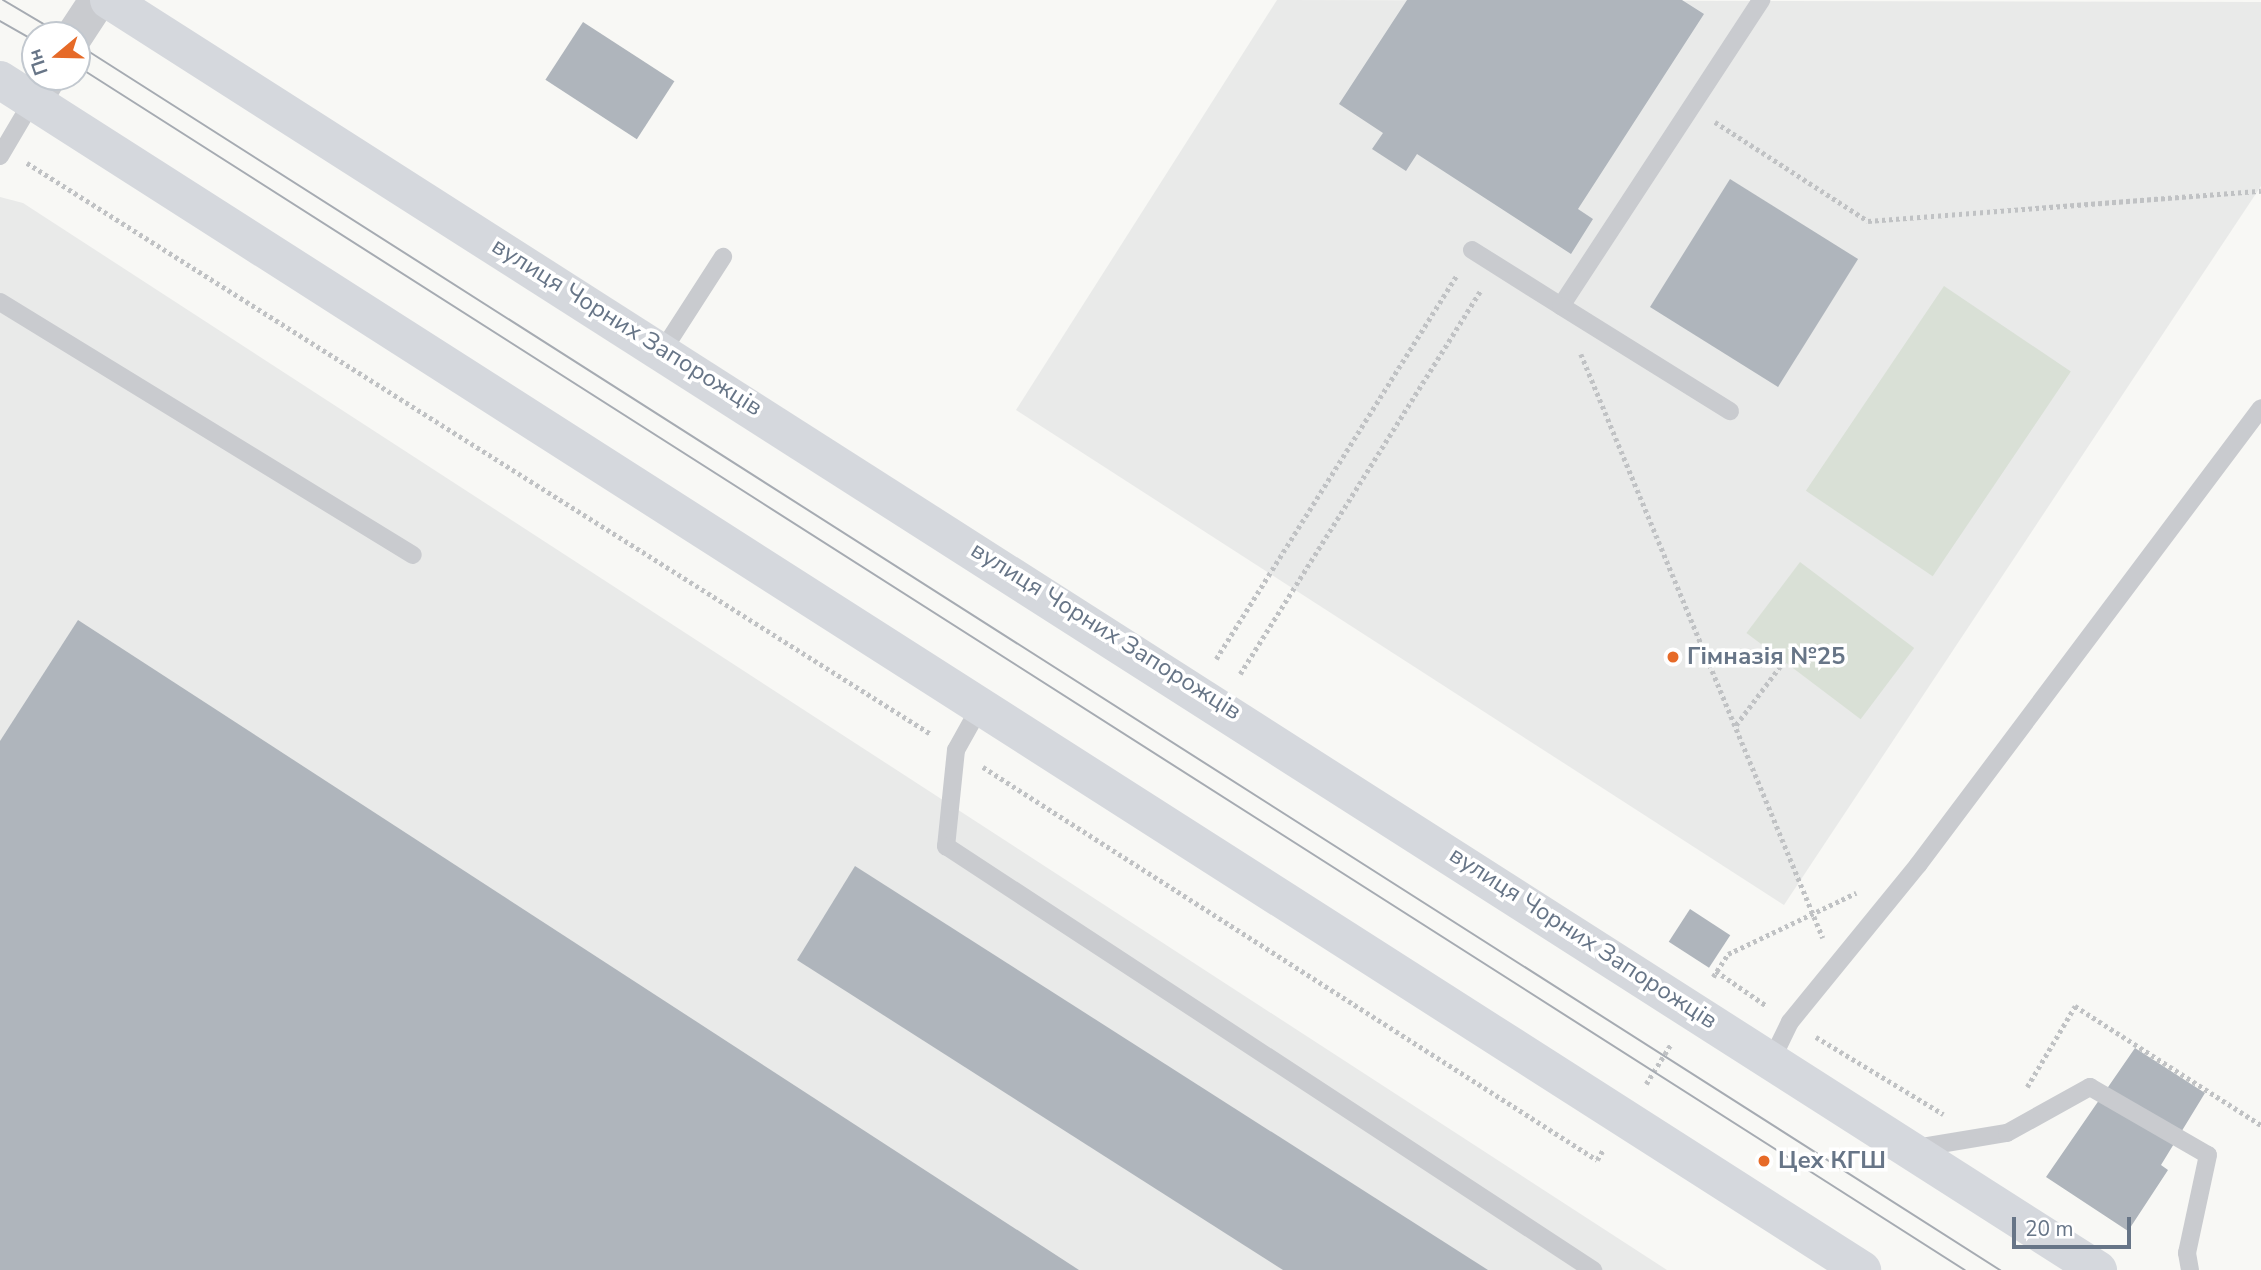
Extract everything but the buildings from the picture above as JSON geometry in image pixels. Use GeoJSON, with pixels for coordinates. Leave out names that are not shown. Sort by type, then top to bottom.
{"type":"FeatureCollection","features":[{"type":"Feature","properties":{"kind":"main road","name":"вулиця Чорних Запорожців"},"geometry":{"type":"LineString","coordinates":[[109,0],[1209,697],[2098,1270]]}},
{"type":"Feature","properties":{"kind":"main road"},"geometry":{"type":"LineString","coordinates":[[0,80],[21,84]]}},
{"type":"Feature","properties":{"kind":"main road"},"geometry":{"type":"LineString","coordinates":[[45,91],[980,706],[1862,1270]]}},
{"type":"Feature","properties":{"kind":"street"},"geometry":{"type":"LineString","coordinates":[[83,21],[97,0]]}},
{"type":"Feature","properties":{"kind":"lane"},"geometry":{"type":"LineString","coordinates":[[1561,306],[1761,0]]}},
{"type":"Feature","properties":{"kind":"lane"},"geometry":{"type":"LineString","coordinates":[[2,152],[38,91]]}},
{"type":"Feature","properties":{"kind":"lane"},"geometry":{"type":"LineString","coordinates":[[1472,250],[1730,411]]}},
{"type":"Feature","properties":{"kind":"lane"},"geometry":{"type":"LineString","coordinates":[[663,350],[723,257]]}},
{"type":"Feature","properties":{"kind":"lane"},"geometry":{"type":"LineString","coordinates":[[0,302],[413,555]]}},
{"type":"Feature","properties":{"kind":"lane"},"geometry":{"type":"LineString","coordinates":[[1772,1059],[1790,1022],[2261,408]]}},
{"type":"Feature","properties":{"kind":"lane"},"geometry":{"type":"LineString","coordinates":[[980,706],[956,750],[946,846],[1593,1270]]}},
{"type":"Feature","properties":{"kind":"lane"},"geometry":{"type":"LineString","coordinates":[[1912,1149],[2007,1133],[2090,1087],[2208,1155],[2187,1253],[2190,1270]]}},
{"type":"Feature","properties":{"kind":"path"},"geometry":{"type":"LineString","coordinates":[[1691,106],[1868,221],[2261,191]]}},
{"type":"Feature","properties":{"kind":"path"},"geometry":{"type":"LineString","coordinates":[[2,152],[956,750],[1597,1160],[1695,1010],[1728,954],[1860,891]]}},
{"type":"Feature","properties":{"kind":"path"},"geometry":{"type":"LineString","coordinates":[[1209,697],[1472,250]]}},
{"type":"Feature","properties":{"kind":"path"},"geometry":{"type":"LineString","coordinates":[[1209,697],[1496,266]]}},
{"type":"Feature","properties":{"kind":"path"},"geometry":{"type":"LineString","coordinates":[[1561,306],[1834,968]]}},
{"type":"Feature","properties":{"kind":"path"},"geometry":{"type":"LineString","coordinates":[[1736,726],[1784,660]]}},
{"type":"Feature","properties":{"kind":"path"},"geometry":{"type":"LineString","coordinates":[[1716,971],[1790,1022],[1947,1116]]}},
{"type":"Feature","properties":{"kind":"path"},"geometry":{"type":"LineString","coordinates":[[2025,1091],[2075,1006],[2261,1125]]}},
{"type":"Feature","properties":{"kind":"shaded area","name":"Гімназія №25"},"geometry":{"type":"Polygon","coordinates":[[[1277,0],[2261,2],[2261,186],[1784,905],[1016,410],[1277,0]]]}},
{"type":"Feature","properties":{"kind":"shaded area"},"geometry":{"type":"Polygon","coordinates":[[[0,197],[23,203],[1667,1270],[0,1270],[0,197]]]}},
{"type":"Feature","properties":{"kind":"shaded area"},"geometry":{"type":"Polygon","coordinates":[[[1944,286],[2071,372],[1933,576],[1806,491],[1944,286]]]}},
{"type":"Feature","properties":{"kind":"shaded area"},"geometry":{"type":"Polygon","coordinates":[[[1800,562],[1914,648],[1861,719],[1746,633],[1800,562]]]}},
{"type":"Feature","properties":{"kind":"tram line"},"geometry":{"type":"LineString","coordinates":[[3,0],[38,21]]}},
{"type":"Feature","properties":{"kind":"tram line"},"geometry":{"type":"LineString","coordinates":[[0,21],[21,33]]}},
{"type":"Feature","properties":{"kind":"tram line"},"geometry":{"type":"LineString","coordinates":[[91,53],[2000,1270]]}},
{"type":"Feature","properties":{"kind":"tram line"},"geometry":{"type":"LineString","coordinates":[[91,75],[1965,1270]]}},
{"type":"Feature","properties":{"kind":"place","name":"Гімназія №25"},"geometry":{"type":"Point","coordinates":[1673,657]}},
{"type":"Feature","properties":{"kind":"place","name":"Цех КГШ"},"geometry":{"type":"Point","coordinates":[1764,1161]}}]}
